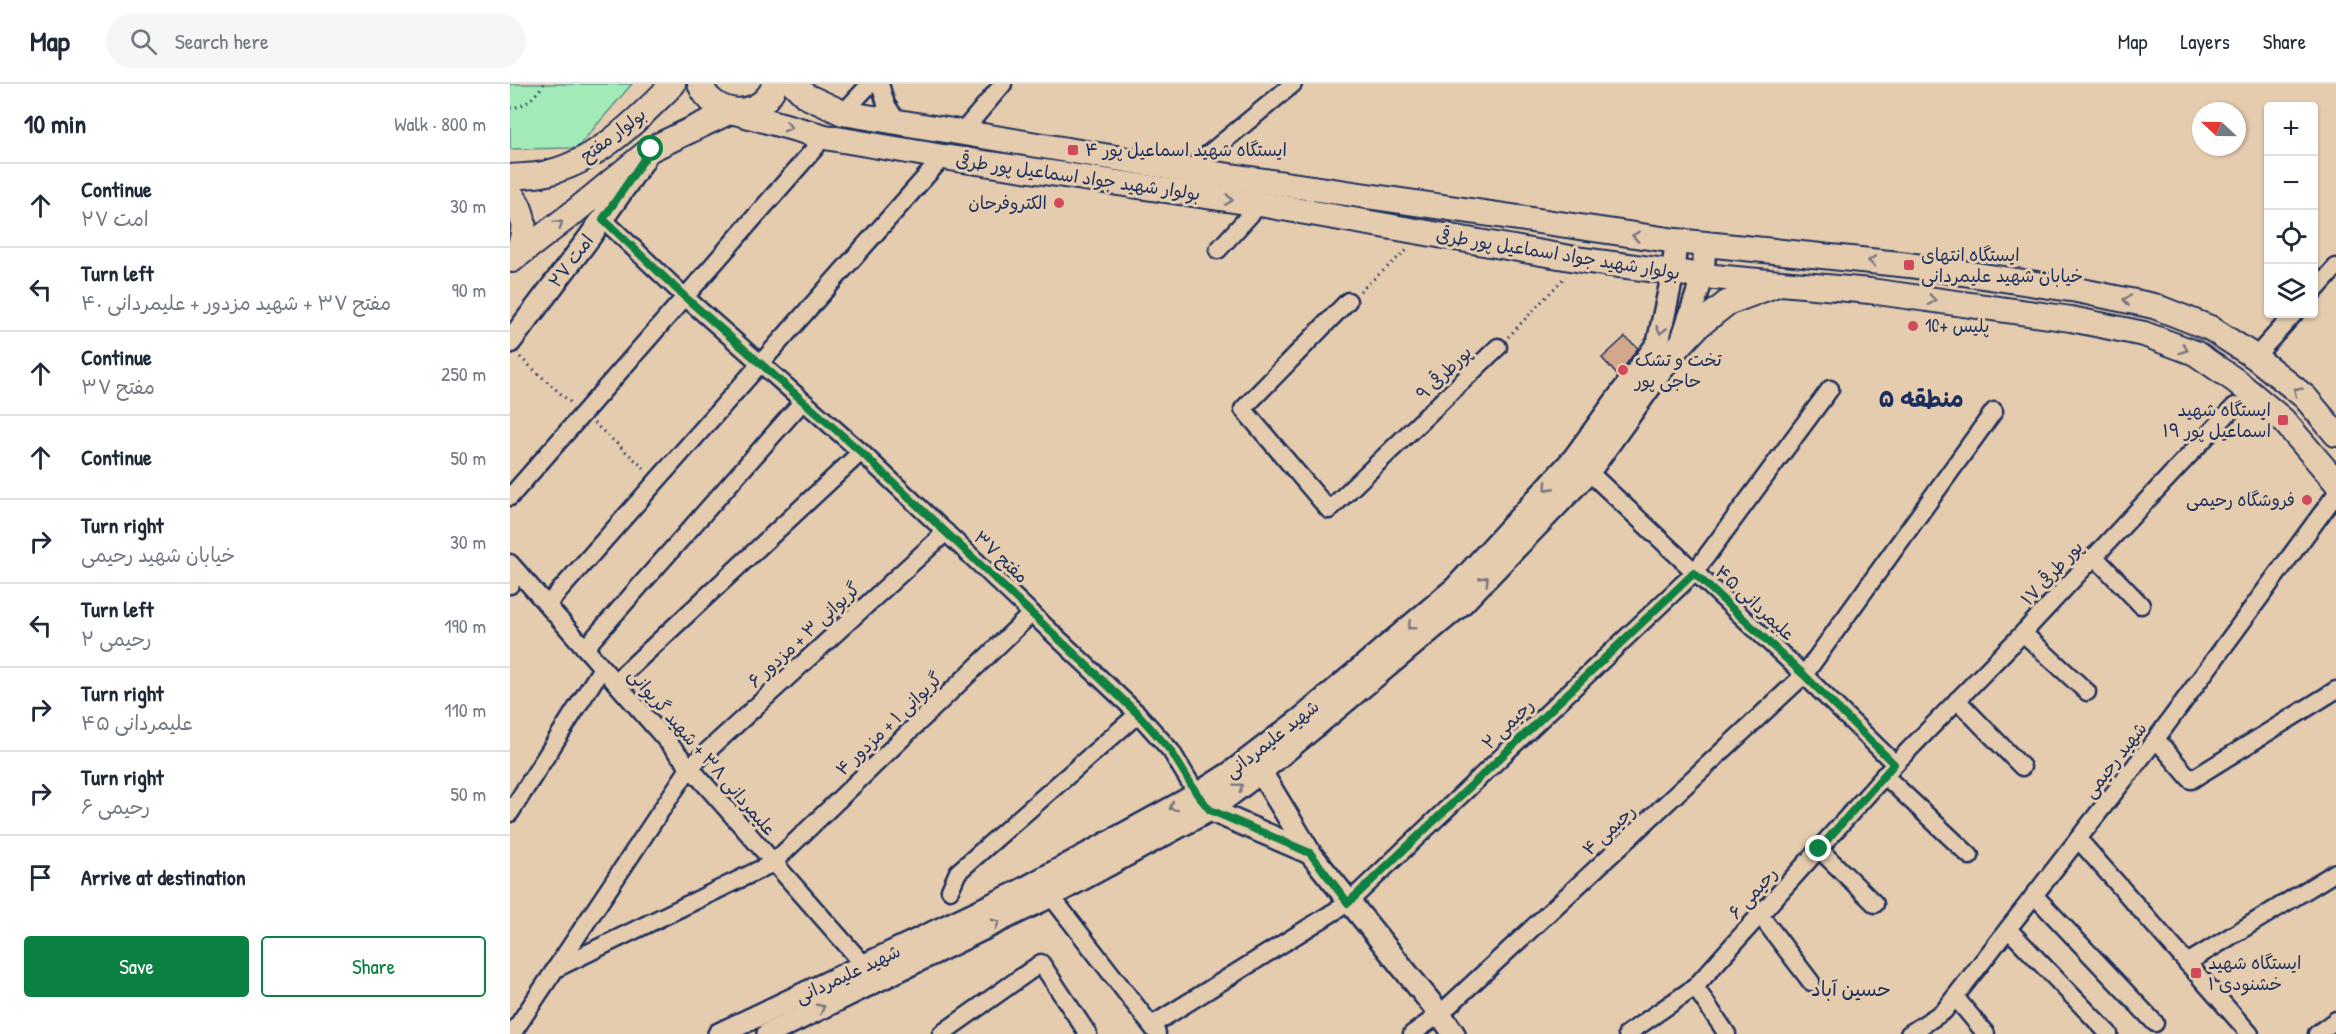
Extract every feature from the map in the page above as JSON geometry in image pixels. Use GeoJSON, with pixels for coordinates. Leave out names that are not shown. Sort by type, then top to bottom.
{"type":"FeatureCollection","features":[{"type":"Feature","properties":{"kind":"main road","name":"بولوار مفتح"},"geometry":{"type":"LineString","coordinates":[[510,177],[546,173],[577,163],[608,143],[646,111],[673,84]]}},
{"type":"Feature","properties":{"kind":"main road","name":"بولوار شهید جواد اسماعیل پور طرقی"},"geometry":{"type":"LineString","coordinates":[[700,84],[712,103],[731,111],[825,137],[943,157],[1260,204],[1582,260],[1673,273],[1870,291],[2071,319],[2144,334],[2196,353],[2236,381],[2283,420],[2336,482]]}},
{"type":"Feature","properties":{"kind":"main road","name":"بولوار مفتح"},"geometry":{"type":"LineString","coordinates":[[511,260],[651,149],[731,111],[752,109],[769,97],[776,84]]}},
{"type":"Feature","properties":{"kind":"main road","name":"بولوار شهید جواد اسماعیل پور طرقی"},"geometry":{"type":"LineString","coordinates":[[794,84],[806,96],[843,112],[1189,170],[1676,241],[1909,265],[2077,290],[2154,306],[2210,328],[2255,357],[2305,397],[2336,434]]}},
{"type":"Feature","properties":{"kind":"main road"},"geometry":{"type":"LineString","coordinates":[[510,193],[521,211],[524,223],[524,236],[511,260]]}},
{"type":"Feature","properties":{"kind":"main road"},"geometry":{"type":"LineString","coordinates":[[1680,345],[1698,326],[1727,303],[1782,282]]}},
{"type":"Feature","properties":{"kind":"street"},"geometry":{"type":"LineString","coordinates":[[843,112],[870,84]]}},
{"type":"Feature","properties":{"kind":"street"},"geometry":{"type":"LineString","coordinates":[[880,84],[886,104],[897,121]]}},
{"type":"Feature","properties":{"kind":"street"},"geometry":{"type":"LineString","coordinates":[[963,131],[1003,84]]}},
{"type":"Feature","properties":{"kind":"street"},"geometry":{"type":"LineString","coordinates":[[1189,170],[1293,84]]}},
{"type":"Feature","properties":{"kind":"street"},"geometry":{"type":"LineString","coordinates":[[510,497],[816,147]]}},
{"type":"Feature","properties":{"kind":"street","name":"امت ۲۷"},"geometry":{"type":"LineString","coordinates":[[514,348],[651,149]]}},
{"type":"Feature","properties":{"kind":"street"},"geometry":{"type":"LineString","coordinates":[[547,605],[943,157]]}},
{"type":"Feature","properties":{"kind":"street"},"geometry":{"type":"LineString","coordinates":[[1218,250],[1260,204]]}},
{"type":"Feature","properties":{"kind":"street","name":"مفتح ۳۷"},"geometry":{"type":"LineString","coordinates":[[603,219],[685,297],[861,452],[1138,714],[1171,751],[1204,802]]}},
{"type":"Feature","properties":{"kind":"street","name":"شهید علیمردانی"},"geometry":{"type":"LineString","coordinates":[[1582,465],[1658,343],[1673,273],[1676,241]]}},
{"type":"Feature","properties":{"kind":"street","name":"شهید علیمردانی"},"geometry":{"type":"LineString","coordinates":[[719,1034],[767,1029],[1016,893],[1047,887],[1204,802],[1257,764],[1455,588],[1582,465],[1680,345],[1703,276],[1705,244]]}},
{"type":"Feature","properties":{"kind":"street"},"geometry":{"type":"LineString","coordinates":[[2318,287],[2336,267]]}},
{"type":"Feature","properties":{"kind":"street","name":"پورطرقی ۹"},"geometry":{"type":"LineString","coordinates":[[1348,301],[1243,409],[1329,510],[1498,347]]}},
{"type":"Feature","properties":{"kind":"street"},"geometry":{"type":"LineString","coordinates":[[2255,357],[2290,318]]}},
{"type":"Feature","properties":{"kind":"street","name":"رحیمی ۲"},"geometry":{"type":"LineString","coordinates":[[1155,1030],[1348,903],[1694,573],[1830,389]]}},
{"type":"Feature","properties":{"kind":"street"},"geometry":{"type":"LineString","coordinates":[[585,648],[803,401]]}},
{"type":"Feature","properties":{"kind":"street","name":"پور طرقی ۱۷"},"geometry":{"type":"LineString","coordinates":[[1889,770],[2024,633],[2235,406]]}},
{"type":"Feature","properties":{"kind":"street","name":"رحیمی ۴"},"geometry":{"type":"LineString","coordinates":[[1412,1034],[1440,1014],[1804,675],[1994,411]]}},
{"type":"Feature","properties":{"kind":"street"},"geometry":{"type":"LineString","coordinates":[[615,682],[861,452]]}},
{"type":"Feature","properties":{"kind":"street","name":"علیمردانی ۴۵"},"geometry":{"type":"LineString","coordinates":[[1582,465],[1804,675],[1970,856]]}},
{"type":"Feature","properties":{"kind":"street","name":"شهید رحیمی"},"geometry":{"type":"LineString","coordinates":[[1909,1034],[1944,1011],[2156,739],[2336,494]]}},
{"type":"Feature","properties":{"kind":"street","name":"گریوانی ۳ + مزدور ۶"},"geometry":{"type":"LineString","coordinates":[[512,1034],[690,767],[946,532]]}},
{"type":"Feature","properties":{"kind":"street"},"geometry":{"type":"LineString","coordinates":[[2094,556],[2141,605]]}},
{"type":"Feature","properties":{"kind":"street","name":"علیمردانی ۳۸ + شهید گریوانی"},"geometry":{"type":"LineString","coordinates":[[513,573],[547,605],[870,974]]}},
{"type":"Feature","properties":{"kind":"street","name":"گریوانی ۱ + مزدور ۴"},"geometry":{"type":"LineString","coordinates":[[555,970],[773,863],[1032,613]]}},
{"type":"Feature","properties":{"kind":"street"},"geometry":{"type":"LineString","coordinates":[[2024,633],[2087,692]]}},
{"type":"Feature","properties":{"kind":"street"},"geometry":{"type":"LineString","coordinates":[[510,813],[602,668]]}},
{"type":"Feature","properties":{"kind":"street"},"geometry":{"type":"LineString","coordinates":[[2156,739],[2191,780],[2336,690]]}},
{"type":"Feature","properties":{"kind":"street"},"geometry":{"type":"LineString","coordinates":[[1957,700],[2022,767]]}},
{"type":"Feature","properties":{"kind":"street"},"geometry":{"type":"LineString","coordinates":[[950,890],[958,872],[1138,714]]}},
{"type":"Feature","properties":{"kind":"street"},"geometry":{"type":"LineString","coordinates":[[1257,764],[1310,853],[1454,1034]]}},
{"type":"Feature","properties":{"kind":"street","name":"رحیمی ۶"},"geometry":{"type":"LineString","coordinates":[[1628,1034],[1695,987],[1889,770]]}},
{"type":"Feature","properties":{"kind":"street"},"geometry":{"type":"LineString","coordinates":[[1204,802],[1310,853]]}},
{"type":"Feature","properties":{"kind":"street"},"geometry":{"type":"LineString","coordinates":[[2078,839],[2187,963],[2241,1031]]}},
{"type":"Feature","properties":{"kind":"street"},"geometry":{"type":"LineString","coordinates":[[1819,849],[1875,904]]}},
{"type":"Feature","properties":{"kind":"street"},"geometry":{"type":"LineString","coordinates":[[2187,963],[2336,872]]}},
{"type":"Feature","properties":{"kind":"street"},"geometry":{"type":"LineString","coordinates":[[1047,887],[1155,1030]]}},
{"type":"Feature","properties":{"kind":"street"},"geometry":{"type":"LineString","coordinates":[[2034,895],[2155,1023]]}},
{"type":"Feature","properties":{"kind":"street"},"geometry":{"type":"LineString","coordinates":[[1760,915],[1811,982]]}},
{"type":"Feature","properties":{"kind":"street"},"geometry":{"type":"LineString","coordinates":[[2008,929],[2109,1034]]}},
{"type":"Feature","properties":{"kind":"street"},"geometry":{"type":"LineString","coordinates":[[941,1034],[1041,963],[1088,1034]]}},
{"type":"Feature","properties":{"kind":"street"},"geometry":{"type":"LineString","coordinates":[[1695,987],[1727,1034]]}},
{"type":"Feature","properties":{"kind":"street"},"geometry":{"type":"LineString","coordinates":[[1954,997],[1986,1034]]}},
{"type":"Feature","properties":{"kind":"street"},"geometry":{"type":"LineString","coordinates":[[2317,1034],[2336,1020]]}},
{"type":"Feature","properties":{"kind":"path"},"geometry":{"type":"LineString","coordinates":[[510,108],[519,108],[535,97],[544,84]]}},
{"type":"Feature","properties":{"kind":"path"},"geometry":{"type":"LineString","coordinates":[[1348,301],[1426,233]]}},
{"type":"Feature","properties":{"kind":"path","name":"پورطرقی ۹"},"geometry":{"type":"LineString","coordinates":[[1498,347],[1582,260]]}},
{"type":"Feature","properties":{"kind":"path"},"geometry":{"type":"LineString","coordinates":[[514,348],[657,481]]}},
{"type":"Feature","properties":{"kind":"green space"},"geometry":{"type":"Polygon","coordinates":[[[510,84],[632,84],[577,148],[510,149],[510,84]]]}},
{"type":"Feature","properties":{"kind":"building","name":"تخت و تشک حاجی پور"},"geometry":{"type":"Polygon","coordinates":[[[1625,337],[1638,348],[1618,376],[1602,358],[1625,337]]]}},
{"type":"Feature","properties":{"kind":"place","name":"ایستگاه شهید اسماعیل پور ۴"},"geometry":{"type":"Point","coordinates":[1073,150]}},
{"type":"Feature","properties":{"kind":"place","name":"الکتروفرحان"},"geometry":{"type":"Point","coordinates":[1059,203]}},
{"type":"Feature","properties":{"kind":"place","name":"ایستگاه انتهای خیابان شهید علیمردانی"},"geometry":{"type":"Point","coordinates":[1909,265]}},
{"type":"Feature","properties":{"kind":"place","name":"پلیس +10"},"geometry":{"type":"Point","coordinates":[1913,326]}},
{"type":"Feature","properties":{"kind":"place","name":"تخت و تشک حاجی پور"},"geometry":{"type":"Point","coordinates":[1623,370]}},
{"type":"Feature","properties":{"kind":"place","name":"ایستگاه شهید اسماعیل پور ۱۹"},"geometry":{"type":"Point","coordinates":[2283,420]}},
{"type":"Feature","properties":{"kind":"place","name":"فروشگاه رحیمی"},"geometry":{"type":"Point","coordinates":[2307,500]}},
{"type":"Feature","properties":{"kind":"place","name":"ایستگاه شهید خشنودی ۱"},"geometry":{"type":"Point","coordinates":[2196,973]}},
{"type":"Feature","properties":{"kind":"district","name":"منطقه ۵"},"geometry":{"type":"Point","coordinates":[1921,399]}},
{"type":"Feature","properties":{"kind":"district","name":"حسین آباد"},"geometry":{"type":"Point","coordinates":[1851,989]}},
{"type":"Feature","properties":{"kind":"route"},"geometry":{"type":"LineString","coordinates":[[651,149],[603,219],[685,297],[861,452],[1138,714],[1171,751],[1197,794],[1210,810],[1310,853],[1348,903],[1694,573],[1804,675],[1894,764],[1819,849]]}}]}
